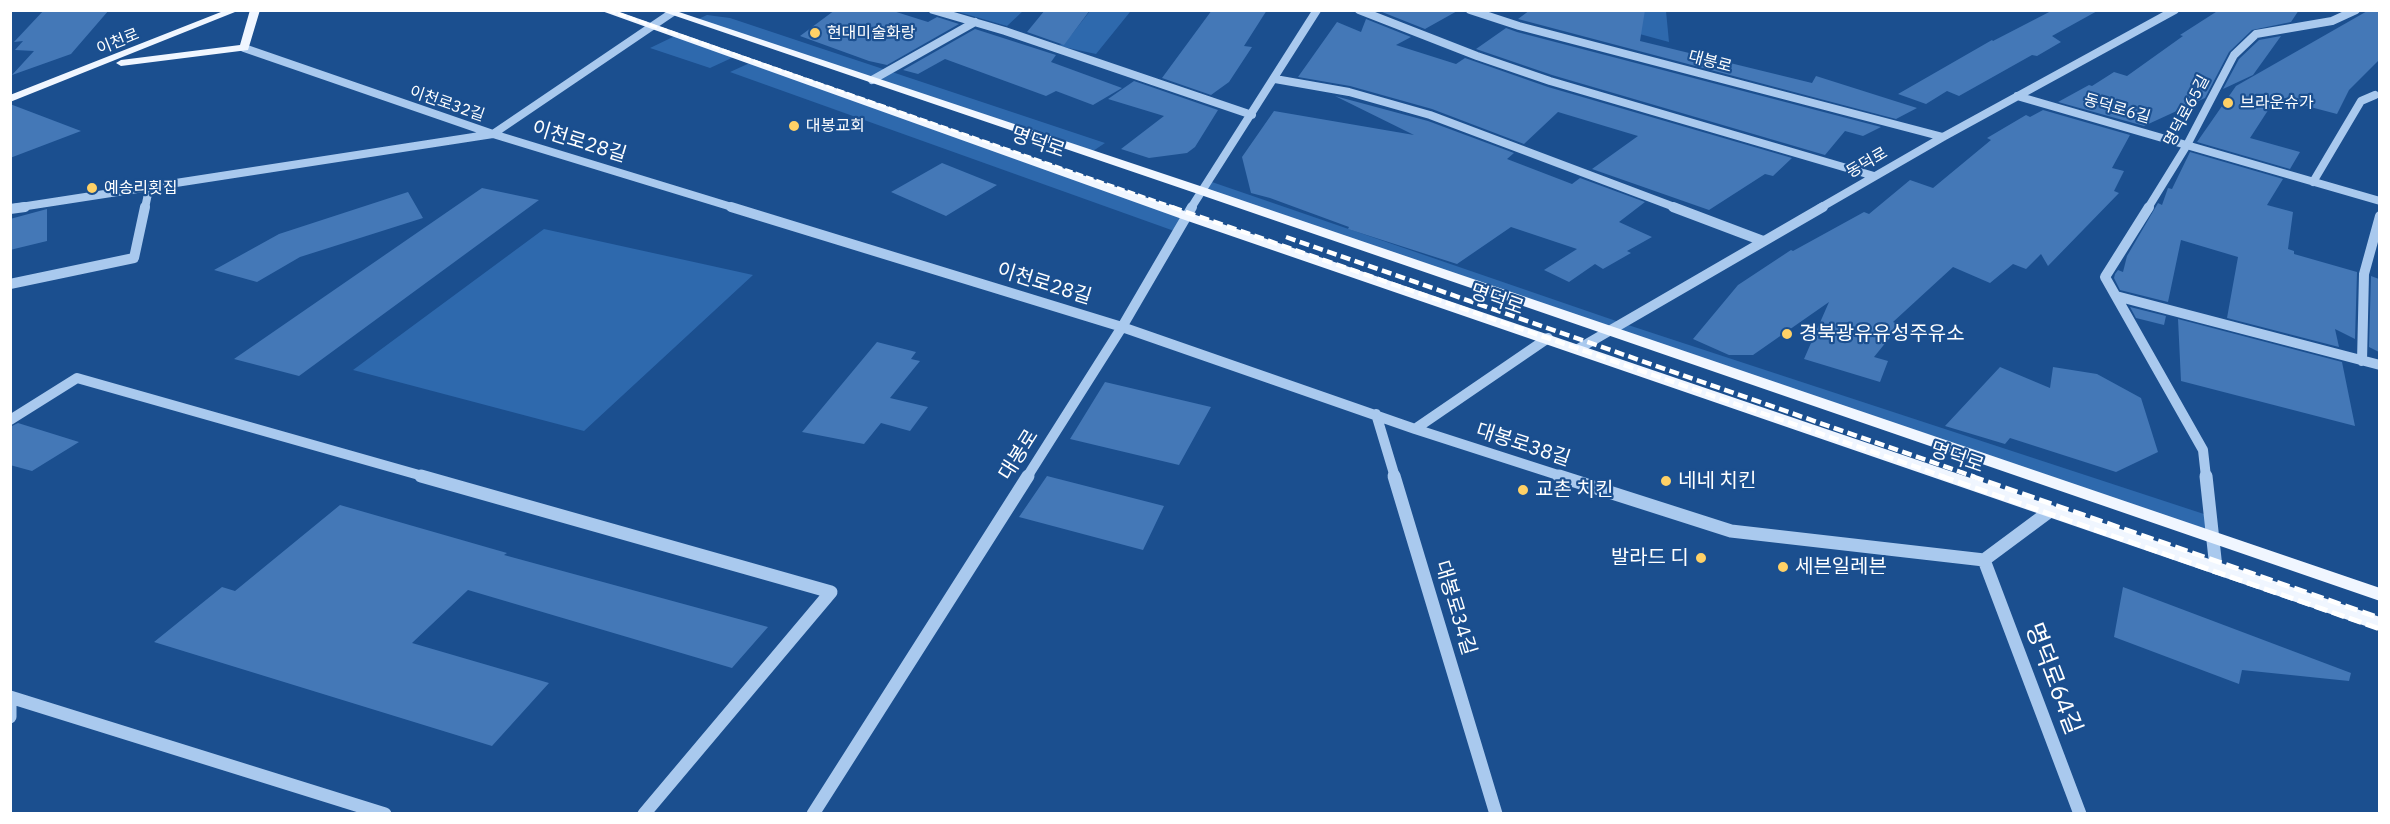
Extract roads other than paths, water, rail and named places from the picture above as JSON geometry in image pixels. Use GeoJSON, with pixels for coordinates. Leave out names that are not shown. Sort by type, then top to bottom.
{"type":"FeatureCollection","features":[{"type":"Feature","properties":{"kind":"main road","name":"이천로"},"geometry":{"type":"LineString","coordinates":[[10,99],[100,66],[236,10]]}},
{"type":"Feature","properties":{"kind":"main road"},"geometry":{"type":"LineString","coordinates":[[100,66],[244,48],[255,10]]}},
{"type":"Feature","properties":{"kind":"main road","name":"명덕로"},"geometry":{"type":"LineString","coordinates":[[603,10],[1186,216],[2379,624]]}},
{"type":"Feature","properties":{"kind":"main road","name":"명덕로"},"geometry":{"type":"LineString","coordinates":[[670,12],[1203,191],[2379,595]]}},
{"type":"Feature","properties":{"kind":"street"},"geometry":{"type":"LineString","coordinates":[[933,10],[1009,33],[1252,115]]}},
{"type":"Feature","properties":{"kind":"street","name":"대봉로"},"geometry":{"type":"LineString","coordinates":[[813,813],[1122,327],[1186,216],[1317,10]]}},
{"type":"Feature","properties":{"kind":"street"},"geometry":{"type":"LineString","coordinates":[[1359,10],[1478,56],[1630,106],[1874,176]]}},
{"type":"Feature","properties":{"kind":"street","name":"대봉로"},"geometry":{"type":"LineString","coordinates":[[1470,10],[1531,30],[1942,137]]}},
{"type":"Feature","properties":{"kind":"street","name":"동덕로"},"geometry":{"type":"LineString","coordinates":[[1578,349],[1942,137],[2175,10]]}},
{"type":"Feature","properties":{"kind":"street","name":"명덕로65길"},"geometry":{"type":"LineString","coordinates":[[2216,568],[2203,450],[2105,276],[2187,145],[2234,55],[2256,34],[2332,21],[2356,10]]}},
{"type":"Feature","properties":{"kind":"street","name":"이천로32길"},"geometry":{"type":"LineString","coordinates":[[244,48],[493,134],[670,12]]}},
{"type":"Feature","properties":{"kind":"street"},"geometry":{"type":"LineString","coordinates":[[872,80],[975,22]]}},
{"type":"Feature","properties":{"kind":"street"},"geometry":{"type":"LineString","coordinates":[[1275,79],[1349,92],[1430,115],[1763,241]]}},
{"type":"Feature","properties":{"kind":"street"},"geometry":{"type":"LineString","coordinates":[[2313,182],[2361,100],[2378,94]]}},
{"type":"Feature","properties":{"kind":"street","name":"동덕로6길"},"geometry":{"type":"LineString","coordinates":[[2017,96],[2379,201]]}},
{"type":"Feature","properties":{"kind":"street","name":"이천로28길"},"geometry":{"type":"LineString","coordinates":[[10,209],[493,134],[1122,327]]}},
{"type":"Feature","properties":{"kind":"street"},"geometry":{"type":"LineString","coordinates":[[10,284],[134,258],[149,189]]}},
{"type":"Feature","properties":{"kind":"street"},"geometry":{"type":"LineString","coordinates":[[2362,361],[2364,274],[2379,216]]}},
{"type":"Feature","properties":{"kind":"street"},"geometry":{"type":"LineString","coordinates":[[2116,296],[2379,365]]}},
{"type":"Feature","properties":{"kind":"street","name":"대봉로38길"},"geometry":{"type":"LineString","coordinates":[[1122,327],[1415,429],[1731,531],[1984,560]]}},
{"type":"Feature","properties":{"kind":"street"},"geometry":{"type":"LineString","coordinates":[[1415,429],[1548,338]]}},
{"type":"Feature","properties":{"kind":"street"},"geometry":{"type":"LineString","coordinates":[[10,420],[77,378],[831,592],[644,813]]}},
{"type":"Feature","properties":{"kind":"street","name":"대봉로34길"},"geometry":{"type":"LineString","coordinates":[[1376,414],[1496,813]]}},
{"type":"Feature","properties":{"kind":"street"},"geometry":{"type":"LineString","coordinates":[[1984,560],[2050,511]]}},
{"type":"Feature","properties":{"kind":"street","name":"명덕로64길"},"geometry":{"type":"LineString","coordinates":[[1984,560],[2080,813]]}},
{"type":"Feature","properties":{"kind":"street"},"geometry":{"type":"LineString","coordinates":[[10,697],[385,813]]}},
{"type":"Feature","properties":{"kind":"street"},"geometry":{"type":"LineString","coordinates":[[10,702],[10,717]]}},
{"type":"Feature","properties":{"kind":"railway"},"geometry":{"type":"LineString","coordinates":[[608,10],[1176,208]]}},
{"type":"Feature","properties":{"kind":"railway"},"geometry":{"type":"LineString","coordinates":[[1172,207],[1945,477]]}},
{"type":"Feature","properties":{"kind":"railway"},"geometry":{"type":"LineString","coordinates":[[1286,237],[1975,477]]}},
{"type":"Feature","properties":{"kind":"railway"},"geometry":{"type":"LineString","coordinates":[[1941,476],[2380,629]]}},
{"type":"Feature","properties":{"kind":"railway"},"geometry":{"type":"LineString","coordinates":[[1971,476],[2380,618]]}},
{"type":"Feature","properties":{"kind":"place","name":"현대미술화랑"},"geometry":{"type":"Point","coordinates":[815,33]}},
{"type":"Feature","properties":{"kind":"place","name":"브라운슈가"},"geometry":{"type":"Point","coordinates":[2228,103]}},
{"type":"Feature","properties":{"kind":"place","name":"대봉교회"},"geometry":{"type":"Point","coordinates":[794,126]}},
{"type":"Feature","properties":{"kind":"place","name":"예송리횟집"},"geometry":{"type":"Point","coordinates":[92,188]}},
{"type":"Feature","properties":{"kind":"place","name":"경북광유유성주유소"},"geometry":{"type":"Point","coordinates":[1787,334]}},
{"type":"Feature","properties":{"kind":"place","name":"네네 치킨"},"geometry":{"type":"Point","coordinates":[1666,481]}},
{"type":"Feature","properties":{"kind":"place","name":"교촌 치킨"},"geometry":{"type":"Point","coordinates":[1523,490]}},
{"type":"Feature","properties":{"kind":"place","name":"발라드 디"},"geometry":{"type":"Point","coordinates":[1701,558]}},
{"type":"Feature","properties":{"kind":"place","name":"세븐일레븐"},"geometry":{"type":"Point","coordinates":[1783,567]}}]}
